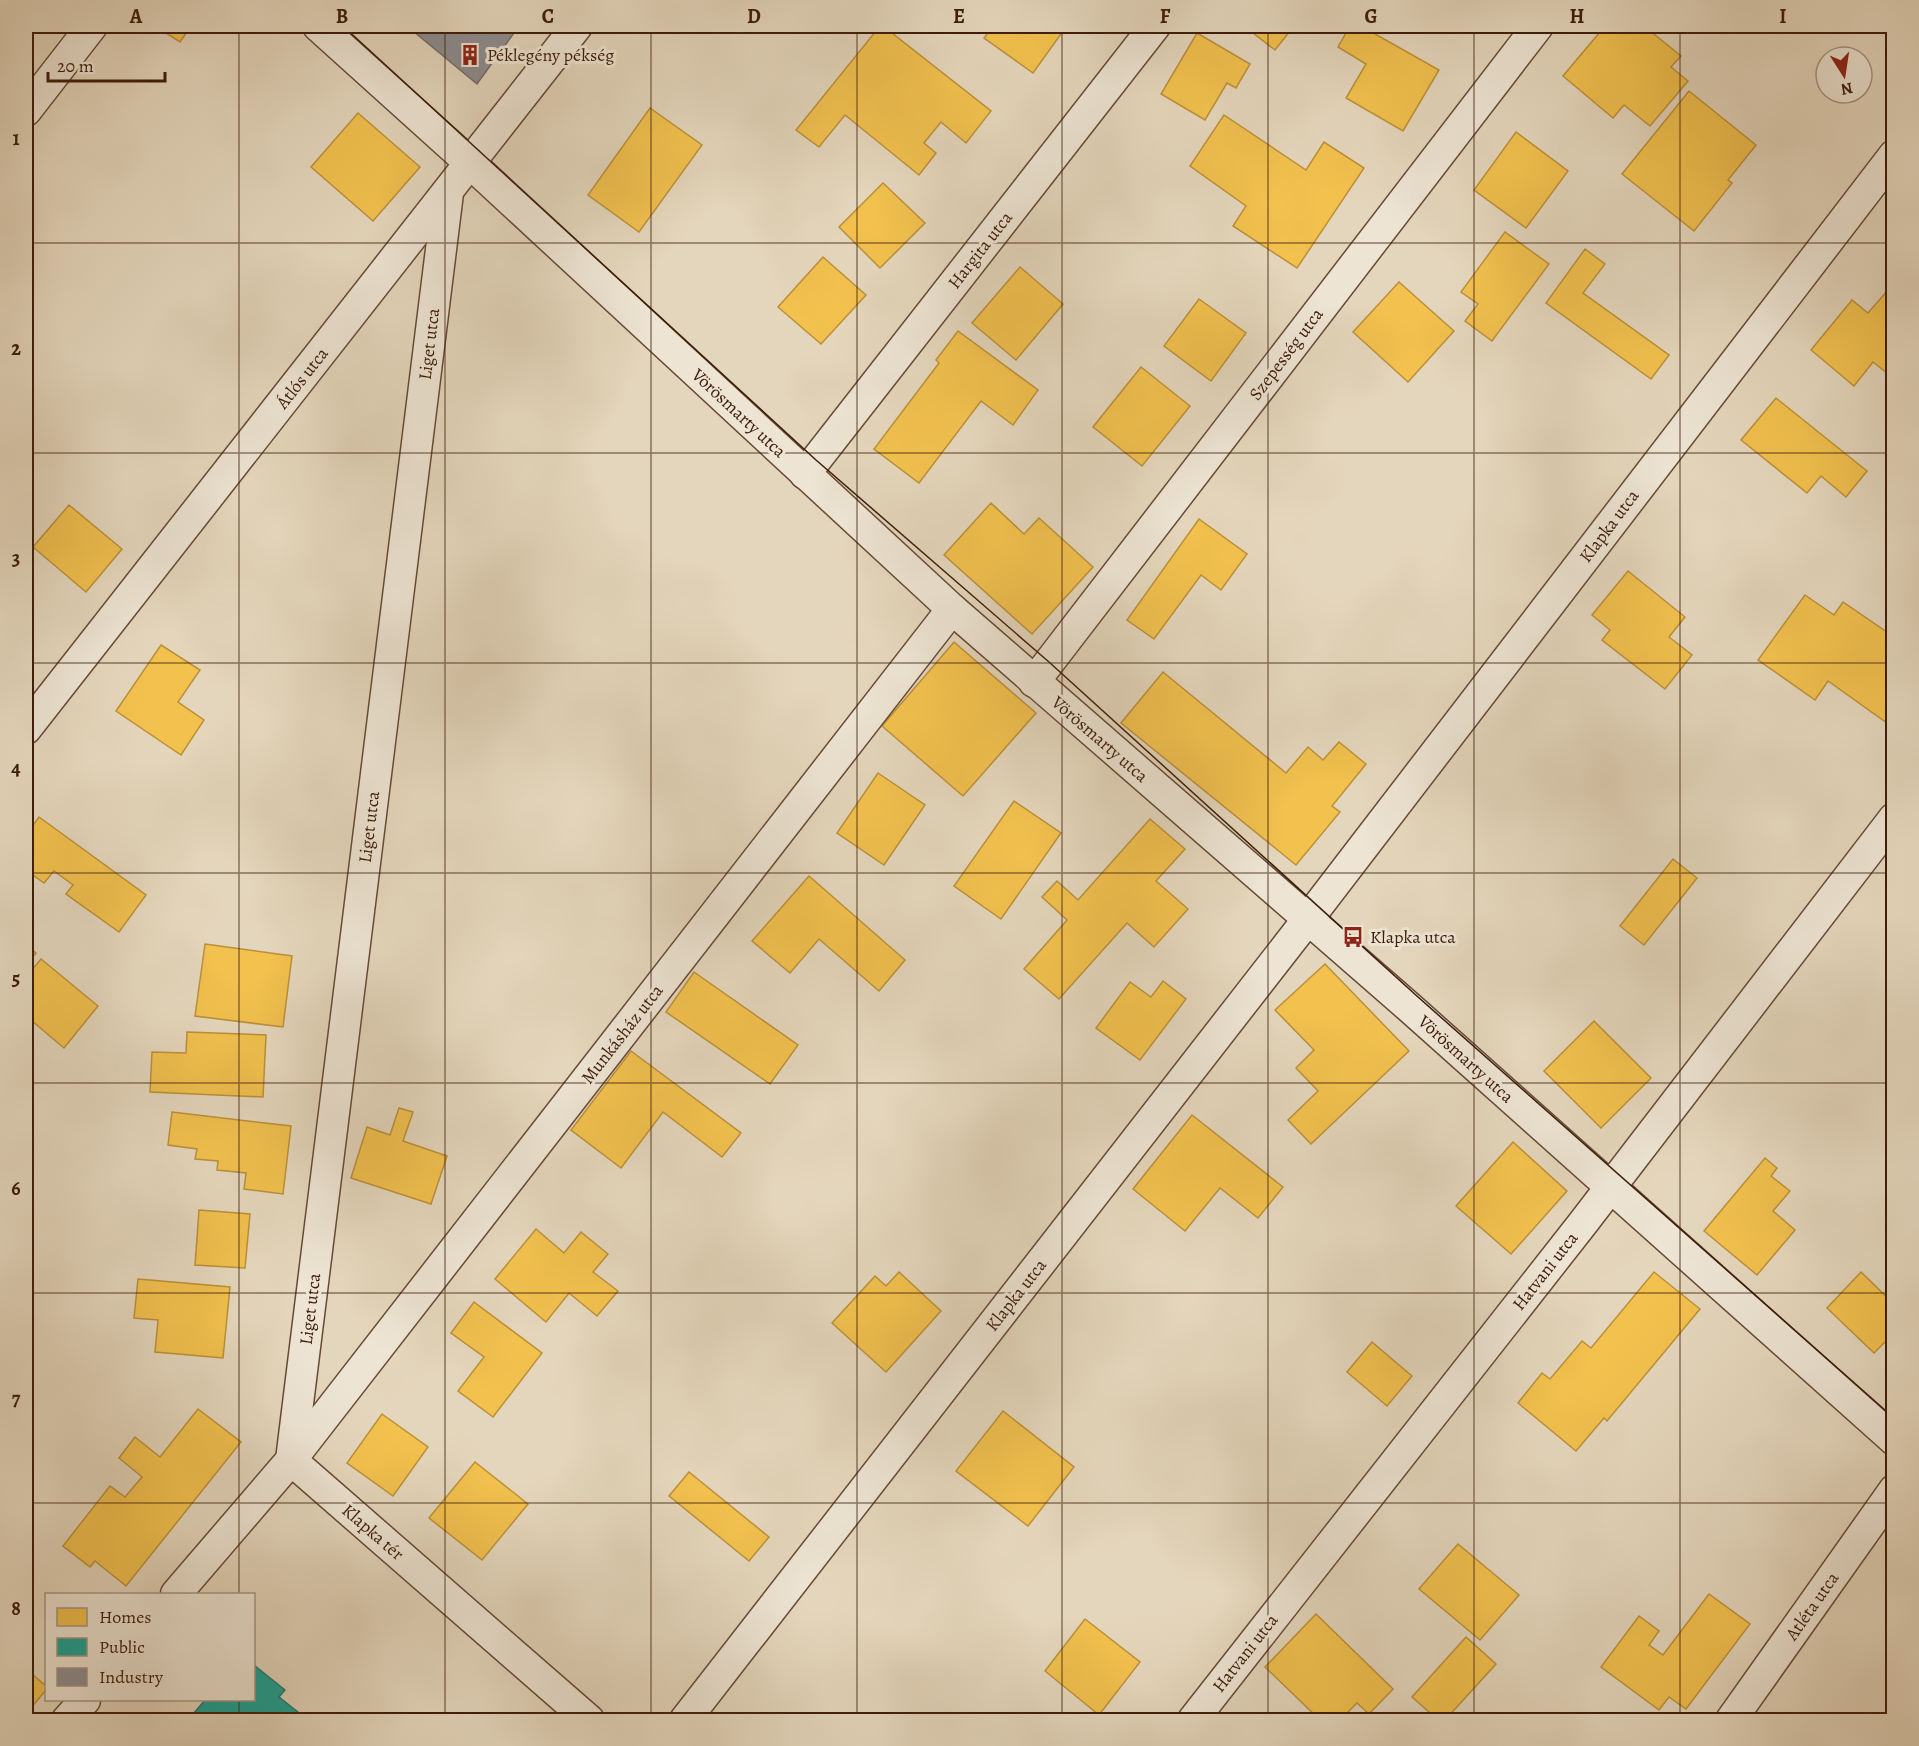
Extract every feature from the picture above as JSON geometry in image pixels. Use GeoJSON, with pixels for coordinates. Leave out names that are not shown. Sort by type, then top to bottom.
{"type":"FeatureCollection","features":[{"type":"Feature","properties":{"kind":"street"},"geometry":{"type":"LineString","coordinates":[[26,111],[92,26]]}},
{"type":"Feature","properties":{"kind":"street","name":"Vörösmarty utca"},"geometry":{"type":"LineString","coordinates":[[318,26],[470,163],[952,609],[1308,919],[1893,1440]]}},
{"type":"Feature","properties":{"kind":"street","name":"Átlós utca"},"geometry":{"type":"LineString","coordinates":[[26,729],[577,26]]}},
{"type":"Feature","properties":{"kind":"street","name":"Hargita utca"},"geometry":{"type":"LineString","coordinates":[[805,474],[1155,26]]}},
{"type":"Feature","properties":{"kind":"street","name":"Szepesség utca"},"geometry":{"type":"LineString","coordinates":[[1034,682],[1538,26]]}},
{"type":"Feature","properties":{"kind":"street","name":"Klapka utca"},"geometry":{"type":"LineString","coordinates":[[685,1720],[1308,919],[1893,155]]}},
{"type":"Feature","properties":{"kind":"street","name":"Liget utca"},"geometry":{"type":"LineString","coordinates":[[291,1460],[448,193]]}},
{"type":"Feature","properties":{"kind":"street","name":"Munkásház utca"},"geometry":{"type":"LineString","coordinates":[[291,1460],[952,609]]}},
{"type":"Feature","properties":{"kind":"street","name":"Hatvani utca"},"geometry":{"type":"LineString","coordinates":[[1193,1720],[1610,1188],[1893,818]]}},
{"type":"Feature","properties":{"kind":"street"},"geometry":{"type":"LineString","coordinates":[[177,1593],[291,1460]]}},
{"type":"Feature","properties":{"kind":"street","name":"Klapka tér"},"geometry":{"type":"LineString","coordinates":[[291,1460],[589,1720]]}},
{"type":"Feature","properties":{"kind":"street","name":"Atléta utca"},"geometry":{"type":"LineString","coordinates":[[1731,1720],[1893,1491]]}},
{"type":"Feature","properties":{"kind":"street"},"geometry":{"type":"LineString","coordinates":[[67,1720],[84,1701]]}},
{"type":"Feature","properties":{"kind":"building: Homes"},"geometry":{"type":"Polygon","coordinates":[[[155,26],[191,26],[180,42],[155,26]]]}},
{"type":"Feature","properties":{"kind":"building: Homes"},"geometry":{"type":"Polygon","coordinates":[[[880,26],[883,26],[991,111],[966,143],[941,122],[924,143],[936,153],[919,175],[845,115],[819,147],[796,130],[880,26]]]}},
{"type":"Feature","properties":{"kind":"building: Homes"},"geometry":{"type":"Polygon","coordinates":[[[993,26],[1050,26],[1061,34],[1033,73],[984,38],[993,26]]]}},
{"type":"Feature","properties":{"kind":"building: Homes"},"geometry":{"type":"Polygon","coordinates":[[[1244,26],[1294,26],[1275,50],[1244,26]]]}},
{"type":"Feature","properties":{"kind":"building: Homes"},"geometry":{"type":"Polygon","coordinates":[[[1350,26],[1361,26],[1439,70],[1403,131],[1346,98],[1366,64],[1338,47],[1350,26]]]}},
{"type":"Feature","properties":{"kind":"building: Homes"},"geometry":{"type":"Polygon","coordinates":[[[1605,26],[1644,26],[1681,56],[1671,67],[1688,81],[1650,126],[1624,105],[1613,118],[1563,76],[1605,26]]]}},
{"type":"Feature","properties":{"kind":"building: Homes"},"geometry":{"type":"Polygon","coordinates":[[[1197,33],[1250,64],[1236,88],[1227,83],[1205,120],[1161,94],[1197,33]]]}},
{"type":"Feature","properties":{"kind":"building: Homes"},"geometry":{"type":"Polygon","coordinates":[[[1689,91],[1756,145],[1728,180],[1732,183],[1694,231],[1622,174],[1689,91]]]}},
{"type":"Feature","properties":{"kind":"building: Homes"},"geometry":{"type":"Polygon","coordinates":[[[650,108],[702,145],[639,232],[588,195],[650,108]]]}},
{"type":"Feature","properties":{"kind":"building: Homes"},"geometry":{"type":"Polygon","coordinates":[[[358,113],[420,167],[373,221],[311,167],[358,113]]]}},
{"type":"Feature","properties":{"kind":"building: Homes"},"geometry":{"type":"Polygon","coordinates":[[[1224,115],[1306,170],[1324,142],[1364,168],[1297,268],[1233,226],[1246,206],[1190,166],[1224,115]]]}},
{"type":"Feature","properties":{"kind":"building: Homes"},"geometry":{"type":"Polygon","coordinates":[[[1516,132],[1568,171],[1526,228],[1474,190],[1516,132]]]}},
{"type":"Feature","properties":{"kind":"building: Homes"},"geometry":{"type":"Polygon","coordinates":[[[883,183],[925,223],[880,268],[839,227],[883,183]]]}},
{"type":"Feature","properties":{"kind":"building: Homes"},"geometry":{"type":"Polygon","coordinates":[[[1505,232],[1549,264],[1492,341],[1465,321],[1478,304],[1461,292],[1505,232]]]}},
{"type":"Feature","properties":{"kind":"building: Homes"},"geometry":{"type":"Polygon","coordinates":[[[1585,249],[1605,264],[1583,293],[1669,355],[1651,379],[1546,303],[1585,249]]]}},
{"type":"Feature","properties":{"kind":"building: Homes"},"geometry":{"type":"Polygon","coordinates":[[[823,257],[866,295],[821,344],[778,307],[823,257]]]}},
{"type":"Feature","properties":{"kind":"building: Homes"},"geometry":{"type":"Polygon","coordinates":[[[1020,267],[1063,304],[1016,360],[972,323],[1020,267]]]}},
{"type":"Feature","properties":{"kind":"building: Homes"},"geometry":{"type":"Polygon","coordinates":[[[1399,282],[1454,331],[1408,382],[1353,332],[1399,282]]]}},
{"type":"Feature","properties":{"kind":"building: Homes"},"geometry":{"type":"Polygon","coordinates":[[[1894,283],[1894,375],[1892,377],[1873,362],[1854,386],[1811,350],[1852,300],[1868,313],[1894,283]]]}},
{"type":"Feature","properties":{"kind":"building: Homes"},"geometry":{"type":"Polygon","coordinates":[[[1199,299],[1246,333],[1211,381],[1164,346],[1199,299]]]}},
{"type":"Feature","properties":{"kind":"building: Homes"},"geometry":{"type":"Polygon","coordinates":[[[958,331],[1038,390],[1013,425],[981,401],[919,483],[874,449],[939,363],[936,360],[958,331]]]}},
{"type":"Feature","properties":{"kind":"building: Homes"},"geometry":{"type":"Polygon","coordinates":[[[1141,367],[1190,406],[1142,466],[1093,427],[1141,367]]]}},
{"type":"Feature","properties":{"kind":"building: Homes"},"geometry":{"type":"Polygon","coordinates":[[[1776,398],[1867,471],[1846,497],[1821,476],[1807,493],[1741,440],[1776,398]]]}},
{"type":"Feature","properties":{"kind":"building: Homes"},"geometry":{"type":"Polygon","coordinates":[[[991,503],[1024,534],[1039,518],[1093,567],[1032,634],[944,555],[991,503]]]}},
{"type":"Feature","properties":{"kind":"building: Homes"},"geometry":{"type":"Polygon","coordinates":[[[69,505],[122,549],[86,592],[33,547],[69,505]]]}},
{"type":"Feature","properties":{"kind":"building: Homes"},"geometry":{"type":"Polygon","coordinates":[[[1199,519],[1247,554],[1221,590],[1201,575],[1154,639],[1127,620],[1199,519]]]}},
{"type":"Feature","properties":{"kind":"building: Homes"},"geometry":{"type":"Polygon","coordinates":[[[1628,571],[1685,617],[1669,637],[1692,655],[1665,689],[1602,640],[1610,630],[1592,615],[1628,571]]]}},
{"type":"Feature","properties":{"kind":"building: Homes"},"geometry":{"type":"Polygon","coordinates":[[[1805,595],[1834,615],[1843,602],[1894,637],[1894,728],[1828,681],[1815,700],[1758,660],[1805,595]]]}},
{"type":"Feature","properties":{"kind":"building: Homes"},"geometry":{"type":"Polygon","coordinates":[[[954,642],[1036,713],[963,796],[882,726],[954,642]]]}},
{"type":"Feature","properties":{"kind":"building: Homes"},"geometry":{"type":"Polygon","coordinates":[[[161,645],[200,670],[178,702],[204,720],[181,755],[116,711],[161,645]]]}},
{"type":"Feature","properties":{"kind":"building: Homes"},"geometry":{"type":"Polygon","coordinates":[[[1163,672],[1286,773],[1308,747],[1323,760],[1339,742],[1366,764],[1332,806],[1340,812],[1296,865],[1121,723],[1163,672]]]}},
{"type":"Feature","properties":{"kind":"building: Homes"},"geometry":{"type":"Polygon","coordinates":[[[878,773],[925,805],[884,865],[837,833],[878,773]]]}},
{"type":"Feature","properties":{"kind":"building: Homes"},"geometry":{"type":"Polygon","coordinates":[[[1014,801],[1061,833],[1001,919],[954,886],[1014,801]]]}},
{"type":"Feature","properties":{"kind":"building: Homes"},"geometry":{"type":"Polygon","coordinates":[[[39,817],[146,895],[119,932],[66,894],[73,885],[54,871],[44,883],[26,870],[26,835],[39,817]]]}},
{"type":"Feature","properties":{"kind":"building: Homes"},"geometry":{"type":"Polygon","coordinates":[[[1150,819],[1185,849],[1156,881],[1188,909],[1154,947],[1127,923],[1059,999],[1024,969],[1067,920],[1042,897],[1057,881],[1078,900],[1150,819]]]}},
{"type":"Feature","properties":{"kind":"building: Homes"},"geometry":{"type":"Polygon","coordinates":[[[1673,859],[1697,878],[1644,945],[1620,926],[1673,859]]]}},
{"type":"Feature","properties":{"kind":"building: Homes"},"geometry":{"type":"Polygon","coordinates":[[[809,876],[905,960],[879,991],[819,939],[790,973],[752,941],[809,876]]]}},
{"type":"Feature","properties":{"kind":"building: Homes"},"geometry":{"type":"Polygon","coordinates":[[[205,944],[292,956],[283,1027],[195,1016],[205,944]]]}},
{"type":"Feature","properties":{"kind":"building: Homes"},"geometry":{"type":"Polygon","coordinates":[[[26,945],[36,953],[26,965],[26,945]]]}},
{"type":"Feature","properties":{"kind":"building: Homes"},"geometry":{"type":"Polygon","coordinates":[[[41,959],[98,1006],[64,1048],[26,1016],[26,977],[41,959]]]}},
{"type":"Feature","properties":{"kind":"building: Homes"},"geometry":{"type":"Polygon","coordinates":[[[1325,964],[1409,1051],[1311,1144],[1288,1120],[1318,1091],[1296,1068],[1314,1050],[1275,1010],[1325,964]]]}},
{"type":"Feature","properties":{"kind":"building: Homes"},"geometry":{"type":"Polygon","coordinates":[[[694,972],[798,1045],[770,1084],[666,1012],[694,972]]]}},
{"type":"Feature","properties":{"kind":"building: Homes"},"geometry":{"type":"Polygon","coordinates":[[[1163,981],[1186,999],[1140,1060],[1096,1028],[1130,982],[1151,997],[1163,981]]]}},
{"type":"Feature","properties":{"kind":"building: Homes"},"geometry":{"type":"Polygon","coordinates":[[[1594,1021],[1651,1078],[1601,1128],[1544,1071],[1594,1021]]]}},
{"type":"Feature","properties":{"kind":"building: Homes"},"geometry":{"type":"Polygon","coordinates":[[[187,1032],[266,1035],[263,1097],[150,1092],[152,1052],[186,1053],[187,1032]]]}},
{"type":"Feature","properties":{"kind":"building: Homes"},"geometry":{"type":"Polygon","coordinates":[[[631,1051],[741,1133],[722,1157],[663,1112],[621,1168],[571,1130],[631,1051]]]}},
{"type":"Feature","properties":{"kind":"building: Homes"},"geometry":{"type":"Polygon","coordinates":[[[399,1108],[413,1112],[403,1141],[447,1156],[431,1204],[351,1178],[367,1127],[390,1135],[399,1108]]]}},
{"type":"Feature","properties":{"kind":"building: Homes"},"geometry":{"type":"Polygon","coordinates":[[[172,1112],[291,1126],[283,1194],[244,1189],[246,1173],[217,1170],[218,1161],[195,1159],[197,1149],[168,1145],[172,1112]]]}},
{"type":"Feature","properties":{"kind":"building: Homes"},"geometry":{"type":"Polygon","coordinates":[[[1192,1115],[1283,1187],[1258,1218],[1220,1188],[1185,1231],[1133,1189],[1192,1115]]]}},
{"type":"Feature","properties":{"kind":"building: Homes"},"geometry":{"type":"Polygon","coordinates":[[[1513,1142],[1567,1191],[1511,1254],[1456,1206],[1513,1142]]]}},
{"type":"Feature","properties":{"kind":"building: Homes"},"geometry":{"type":"Polygon","coordinates":[[[1765,1158],[1777,1168],[1771,1176],[1790,1191],[1773,1211],[1795,1230],[1757,1275],[1704,1231],[1765,1158]]]}},
{"type":"Feature","properties":{"kind":"building: Homes"},"geometry":{"type":"Polygon","coordinates":[[[199,1210],[250,1214],[245,1268],[195,1265],[199,1210]]]}},
{"type":"Feature","properties":{"kind":"building: Homes"},"geometry":{"type":"Polygon","coordinates":[[[536,1229],[564,1253],[581,1232],[608,1254],[593,1272],[618,1291],[597,1316],[569,1293],[546,1322],[495,1279],[536,1229]]]}},
{"type":"Feature","properties":{"kind":"building: Homes"},"geometry":{"type":"Polygon","coordinates":[[[899,1272],[941,1311],[886,1372],[832,1323],[875,1276],[886,1286],[899,1272]]]}},
{"type":"Feature","properties":{"kind":"building: Homes"},"geometry":{"type":"Polygon","coordinates":[[[1654,1272],[1700,1309],[1607,1421],[1604,1418],[1576,1451],[1518,1403],[1542,1373],[1550,1379],[1582,1341],[1591,1348],[1654,1272]]]}},
{"type":"Feature","properties":{"kind":"building: Homes"},"geometry":{"type":"Polygon","coordinates":[[[1861,1272],[1894,1304],[1894,1333],[1874,1353],[1827,1308],[1861,1272]]]}},
{"type":"Feature","properties":{"kind":"building: Homes"},"geometry":{"type":"Polygon","coordinates":[[[138,1279],[230,1287],[223,1358],[155,1352],[158,1320],[134,1318],[138,1279]]]}},
{"type":"Feature","properties":{"kind":"building: Homes"},"geometry":{"type":"Polygon","coordinates":[[[474,1302],[542,1353],[493,1417],[458,1391],[484,1357],[451,1333],[474,1302]]]}},
{"type":"Feature","properties":{"kind":"building: Homes"},"geometry":{"type":"Polygon","coordinates":[[[1372,1342],[1412,1376],[1387,1406],[1347,1372],[1372,1342]]]}},
{"type":"Feature","properties":{"kind":"building: Homes"},"geometry":{"type":"Polygon","coordinates":[[[198,1409],[241,1442],[126,1586],[95,1561],[90,1567],[63,1546],[110,1486],[125,1497],[142,1477],[119,1458],[135,1437],[160,1457],[198,1409]]]}},
{"type":"Feature","properties":{"kind":"building: Homes"},"geometry":{"type":"Polygon","coordinates":[[[1003,1411],[1074,1467],[1028,1526],[956,1471],[1003,1411]]]}},
{"type":"Feature","properties":{"kind":"building: Homes"},"geometry":{"type":"Polygon","coordinates":[[[382,1414],[428,1447],[393,1496],[347,1463],[382,1414]]]}},
{"type":"Feature","properties":{"kind":"building: Homes"},"geometry":{"type":"Polygon","coordinates":[[[475,1462],[528,1504],[482,1560],[429,1518],[475,1462]]]}},
{"type":"Feature","properties":{"kind":"building: Homes"},"geometry":{"type":"Polygon","coordinates":[[[689,1472],[769,1537],[749,1561],[669,1496],[689,1472]]]}},
{"type":"Feature","properties":{"kind":"building: Homes"},"geometry":{"type":"Polygon","coordinates":[[[1458,1544],[1519,1595],[1480,1640],[1419,1589],[1458,1544]]]}},
{"type":"Feature","properties":{"kind":"building: Homes"},"geometry":{"type":"Polygon","coordinates":[[[1709,1594],[1750,1624],[1686,1709],[1669,1697],[1659,1710],[1601,1667],[1639,1616],[1659,1631],[1649,1645],[1663,1655],[1709,1594]]]}},
{"type":"Feature","properties":{"kind":"building: Homes"},"geometry":{"type":"Polygon","coordinates":[[[1316,1614],[1393,1689],[1369,1714],[1357,1703],[1340,1720],[1320,1720],[1265,1667],[1316,1614]]]}},
{"type":"Feature","properties":{"kind":"building: Homes"},"geometry":{"type":"Polygon","coordinates":[[[1085,1619],[1140,1662],[1099,1715],[1045,1671],[1085,1619]]]}},
{"type":"Feature","properties":{"kind":"building: Homes"},"geometry":{"type":"Polygon","coordinates":[[[1466,1637],[1496,1664],[1445,1720],[1438,1720],[1412,1697],[1466,1637]]]}},
{"type":"Feature","properties":{"kind":"building: Homes"},"geometry":{"type":"Polygon","coordinates":[[[32,1674],[45,1685],[45,1691],[26,1714],[26,1681],[32,1674]]]}},
{"type":"Feature","properties":{"kind":"building: Public"},"geometry":{"type":"Polygon","coordinates":[[[255,1666],[285,1690],[279,1697],[308,1720],[188,1720],[204,1701],[255,1701],[255,1666]]]}},
{"type":"Feature","properties":{"kind":"building: Industry","name":"Péklegény pékség"},"geometry":{"type":"Polygon","coordinates":[[[407,26],[519,26],[477,84],[407,26]]]}},
{"type":"Feature","properties":{"kind":"tram line"},"geometry":{"type":"LineString","coordinates":[[343,26],[816,460],[1049,662],[1418,997],[1894,1418]]}},
{"type":"Feature","properties":{"kind":"place","name":"Péklegény pékség"},"geometry":{"type":"Point","coordinates":[470,55]}},
{"type":"Feature","properties":{"kind":"place","name":"Klapka utca"},"geometry":{"type":"Point","coordinates":[1353,937]}}]}
